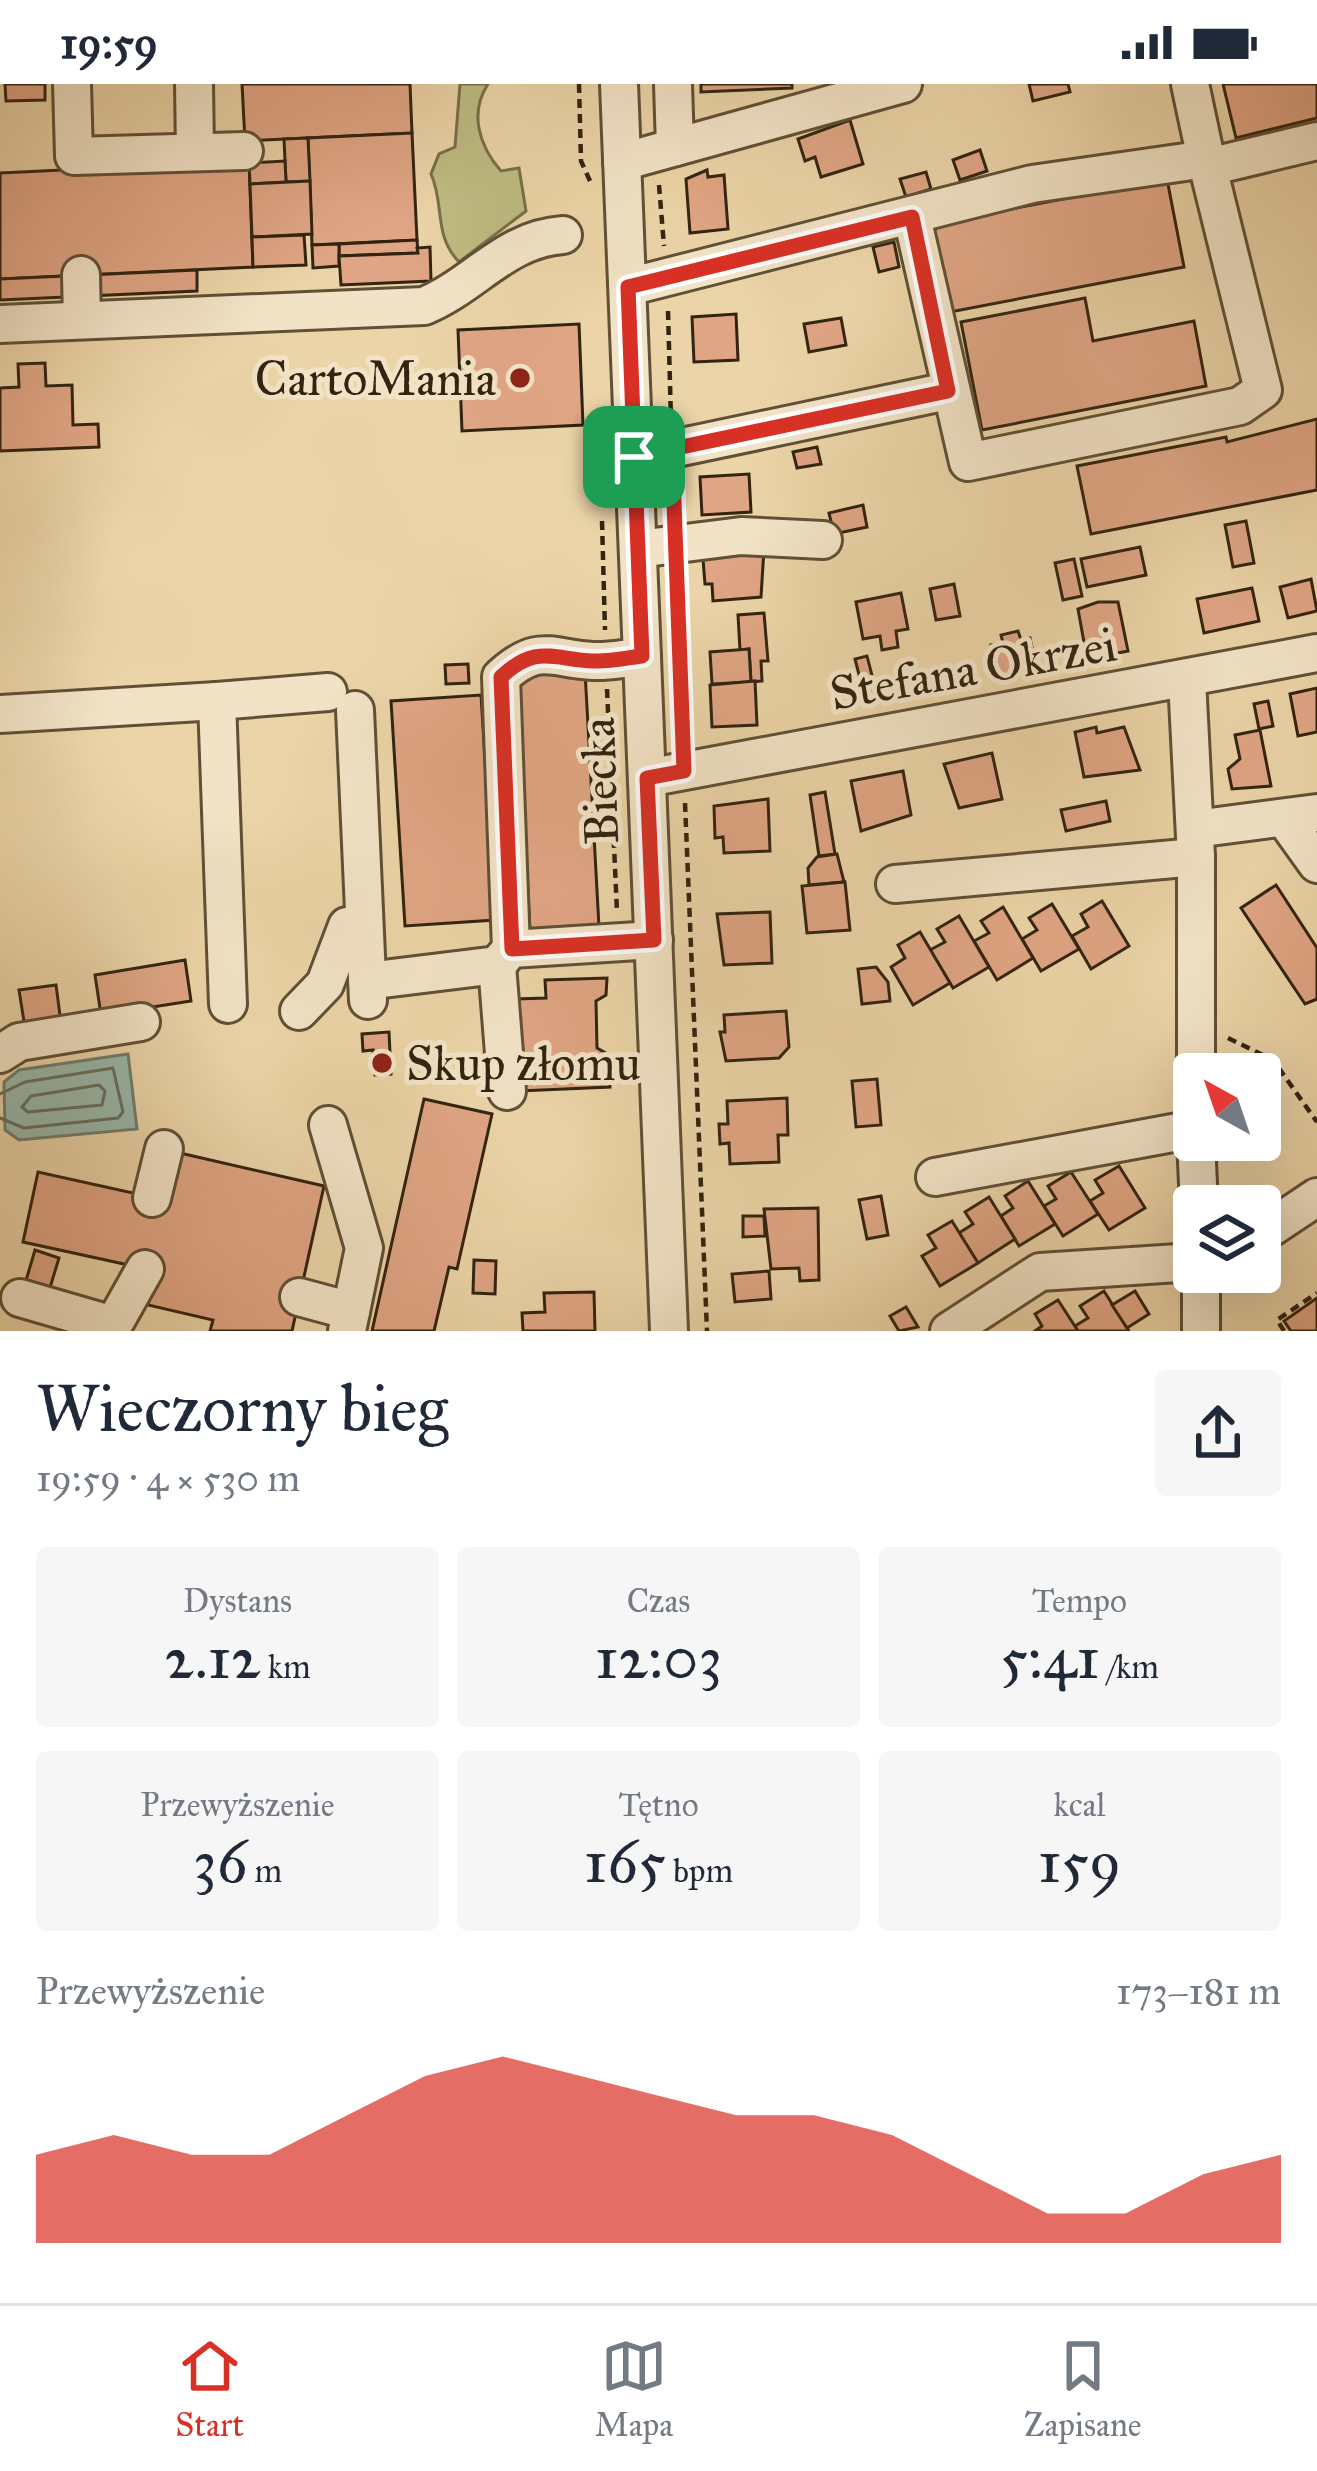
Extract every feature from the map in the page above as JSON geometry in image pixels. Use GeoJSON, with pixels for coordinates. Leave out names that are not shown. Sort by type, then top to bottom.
{"type":"FeatureCollection","features":[{"type":"Feature","properties":{"kind":"street"},"geometry":{"type":"LineString","coordinates":[[71,84],[74,156],[244,151]]}},
{"type":"Feature","properties":{"kind":"street"},"geometry":{"type":"LineString","coordinates":[[194,84],[196,152]]}},
{"type":"Feature","properties":{"kind":"street","name":"Biecka"},"geometry":{"type":"LineString","coordinates":[[619,84],[651,154],[628,287],[669,1331]]}},
{"type":"Feature","properties":{"kind":"street"},"geometry":{"type":"LineString","coordinates":[[651,154],[673,84]]}},
{"type":"Feature","properties":{"kind":"street"},"geometry":{"type":"LineString","coordinates":[[651,154],[903,84]]}},
{"type":"Feature","properties":{"kind":"street"},"geometry":{"type":"LineString","coordinates":[[912,217],[948,391],[968,461],[1240,406],[1263,390],[1190,84]]}},
{"type":"Feature","properties":{"kind":"street"},"geometry":{"type":"LineString","coordinates":[[628,287],[1032,184],[1206,159],[1221,164],[1317,141]]}},
{"type":"Feature","properties":{"kind":"street"},"geometry":{"type":"LineString","coordinates":[[0,324],[424,306],[446,297],[530,238],[562,235]]}},
{"type":"Feature","properties":{"kind":"street"},"geometry":{"type":"LineString","coordinates":[[81,275],[82,320]]}},
{"type":"Feature","properties":{"kind":"street"},"geometry":{"type":"LineString","coordinates":[[634,457],[948,391]]}},
{"type":"Feature","properties":{"kind":"street"},"geometry":{"type":"LineString","coordinates":[[638,549],[741,536],[823,540]]}},
{"type":"Feature","properties":{"kind":"street","name":"Stefana Okrzei"},"geometry":{"type":"LineString","coordinates":[[647,778],[1317,653]]}},
{"type":"Feature","properties":{"kind":"street"},"geometry":{"type":"LineString","coordinates":[[506,1091],[501,677],[518,661],[539,656],[563,654],[589,661],[642,656]]}},
{"type":"Feature","properties":{"kind":"street"},"geometry":{"type":"LineString","coordinates":[[1186,679],[1195,843],[1196,1053]]}},
{"type":"Feature","properties":{"kind":"street"},"geometry":{"type":"LineString","coordinates":[[0,714],[217,701],[342,701],[367,991],[504,957],[654,940]]}},
{"type":"Feature","properties":{"kind":"street"},"geometry":{"type":"LineString","coordinates":[[217,701],[228,1004]]}},
{"type":"Feature","properties":{"kind":"street"},"geometry":{"type":"LineString","coordinates":[[895,884],[1195,843],[1300,815],[1317,864]]}},
{"type":"Feature","properties":{"kind":"street"},"geometry":{"type":"LineString","coordinates":[[299,1011],[325,984],[347,926]]}},
{"type":"Feature","properties":{"kind":"street"},"geometry":{"type":"LineString","coordinates":[[2,1049],[141,1022]]}},
{"type":"Feature","properties":{"kind":"street"},"geometry":{"type":"LineString","coordinates":[[299,1297],[349,1321],[364,1247],[328,1125]]}},
{"type":"Feature","properties":{"kind":"street"},"geometry":{"type":"LineString","coordinates":[[934,1177],[1173,1134]]}},
{"type":"Feature","properties":{"kind":"street"},"geometry":{"type":"LineString","coordinates":[[152,1198],[164,1150]]}},
{"type":"Feature","properties":{"kind":"street"},"geometry":{"type":"LineString","coordinates":[[1281,1221],[1317,1197]]}},
{"type":"Feature","properties":{"kind":"street"},"geometry":{"type":"LineString","coordinates":[[949,1331],[1040,1272],[1173,1263]]}},
{"type":"Feature","properties":{"kind":"street"},"geometry":{"type":"LineString","coordinates":[[20,1298],[112,1328],[145,1269]]}},
{"type":"Feature","properties":{"kind":"street"},"geometry":{"type":"LineString","coordinates":[[1201,1293],[1201,1331]]}},
{"type":"Feature","properties":{"kind":"path"},"geometry":{"type":"LineString","coordinates":[[651,154],[667,280],[707,1331]]}},
{"type":"Feature","properties":{"kind":"path"},"geometry":{"type":"LineString","coordinates":[[1196,1023],[1274,1060],[1317,1122]]}},
{"type":"Feature","properties":{"kind":"path"},"geometry":{"type":"LineString","coordinates":[[1284,1331],[1277,1320],[1317,1293]]}},
{"type":"Feature","properties":{"kind":"shaded area"},"geometry":{"type":"Polygon","coordinates":[[[460,84],[488,84],[479,106],[482,140],[501,171],[519,168],[526,211],[459,262],[442,230],[431,174],[439,154],[455,147],[460,84]]]}},
{"type":"Feature","properties":{"kind":"water"},"geometry":{"type":"Polygon","coordinates":[[[128,1054],[137,1129],[19,1140],[5,1130],[4,1082],[19,1070],[128,1054]]]}},
{"type":"Feature","properties":{"kind":"building"},"geometry":{"type":"Polygon","coordinates":[[[5,84],[45,84],[45,100],[6,101],[5,84]]]}},
{"type":"Feature","properties":{"kind":"building"},"geometry":{"type":"Polygon","coordinates":[[[242,84],[410,84],[412,133],[245,141],[242,84]]]}},
{"type":"Feature","properties":{"kind":"building"},"geometry":{"type":"Polygon","coordinates":[[[701,84],[792,84],[792,88],[701,92],[701,84]]]}},
{"type":"Feature","properties":{"kind":"building"},"geometry":{"type":"Polygon","coordinates":[[[1029,84],[1068,84],[1070,92],[1033,101],[1029,84]]]}},
{"type":"Feature","properties":{"kind":"building"},"geometry":{"type":"Polygon","coordinates":[[[1223,84],[1317,84],[1317,118],[1236,138],[1223,84]]]}},
{"type":"Feature","properties":{"kind":"building"},"geometry":{"type":"Polygon","coordinates":[[[850,120],[863,164],[821,177],[815,157],[805,161],[798,139],[850,120]]]}},
{"type":"Feature","properties":{"kind":"building"},"geometry":{"type":"Polygon","coordinates":[[[412,133],[417,240],[312,245],[308,138],[412,133]]]}},
{"type":"Feature","properties":{"kind":"building"},"geometry":{"type":"Polygon","coordinates":[[[308,138],[310,181],[286,182],[284,139],[308,138]]]}},
{"type":"Feature","properties":{"kind":"building"},"geometry":{"type":"Polygon","coordinates":[[[980,150],[987,171],[960,180],[953,160],[980,150]]]}},
{"type":"Feature","properties":{"kind":"building"},"geometry":{"type":"Polygon","coordinates":[[[249,161],[253,267],[0,279],[0,173],[249,161]]]}},
{"type":"Feature","properties":{"kind":"building"},"geometry":{"type":"Polygon","coordinates":[[[285,161],[286,182],[250,184],[249,163],[285,161]]]}},
{"type":"Feature","properties":{"kind":"building"},"geometry":{"type":"Polygon","coordinates":[[[707,170],[708,177],[724,175],[728,229],[690,233],[686,179],[707,170]]]}},
{"type":"Feature","properties":{"kind":"building"},"geometry":{"type":"Polygon","coordinates":[[[926,172],[931,189],[906,197],[900,179],[926,172]]]}},
{"type":"Feature","properties":{"kind":"building"},"geometry":{"type":"Polygon","coordinates":[[[1167,179],[1184,267],[950,312],[933,224],[1167,179]]]}},
{"type":"Feature","properties":{"kind":"building"},"geometry":{"type":"Polygon","coordinates":[[[310,181],[312,234],[252,237],[250,184],[310,181]]]}},
{"type":"Feature","properties":{"kind":"building"},"geometry":{"type":"Polygon","coordinates":[[[304,235],[306,265],[253,267],[252,237],[304,235]]]}},
{"type":"Feature","properties":{"kind":"building"},"geometry":{"type":"Polygon","coordinates":[[[417,240],[418,253],[339,256],[339,244],[417,240]]]}},
{"type":"Feature","properties":{"kind":"building"},"geometry":{"type":"Polygon","coordinates":[[[894,242],[899,267],[879,272],[873,247],[894,242]]]}},
{"type":"Feature","properties":{"kind":"building"},"geometry":{"type":"Polygon","coordinates":[[[339,244],[339,266],[313,268],[312,245],[339,244]]]}},
{"type":"Feature","properties":{"kind":"building"},"geometry":{"type":"Polygon","coordinates":[[[430,247],[431,281],[341,285],[339,256],[418,253],[417,248],[430,247]]]}},
{"type":"Feature","properties":{"kind":"building"},"geometry":{"type":"Polygon","coordinates":[[[197,270],[197,291],[0,300],[0,279],[197,270]]]}},
{"type":"Feature","properties":{"kind":"building"},"geometry":{"type":"Polygon","coordinates":[[[1085,298],[1093,341],[1194,321],[1206,386],[982,430],[961,322],[1085,298]]]}},
{"type":"Feature","properties":{"kind":"building"},"geometry":{"type":"Polygon","coordinates":[[[736,314],[738,360],[694,362],[692,317],[736,314]]]}},
{"type":"Feature","properties":{"kind":"building"},"geometry":{"type":"Polygon","coordinates":[[[841,318],[846,345],[809,352],[804,324],[841,318]]]}},
{"type":"Feature","properties":{"kind":"building","name":"CartoMania"},"geometry":{"type":"Polygon","coordinates":[[[579,324],[583,425],[462,431],[458,330],[579,324]]]}},
{"type":"Feature","properties":{"kind":"building"},"geometry":{"type":"Polygon","coordinates":[[[45,363],[46,386],[72,385],[73,425],[98,424],[99,447],[0,451],[0,388],[19,387],[18,364],[45,363]]]}},
{"type":"Feature","properties":{"kind":"building"},"geometry":{"type":"Polygon","coordinates":[[[1317,419],[1317,490],[1091,534],[1077,466],[1226,437],[1227,442],[1317,419]]]}},
{"type":"Feature","properties":{"kind":"building"},"geometry":{"type":"Polygon","coordinates":[[[817,447],[821,464],[797,468],[793,452],[817,447]]]}},
{"type":"Feature","properties":{"kind":"building"},"geometry":{"type":"Polygon","coordinates":[[[749,474],[751,512],[702,515],[700,477],[749,474]]]}},
{"type":"Feature","properties":{"kind":"building"},"geometry":{"type":"Polygon","coordinates":[[[863,505],[867,527],[834,534],[829,513],[863,505]]]}},
{"type":"Feature","properties":{"kind":"building"},"geometry":{"type":"Polygon","coordinates":[[[1246,521],[1254,563],[1233,567],[1225,525],[1246,521]]]}},
{"type":"Feature","properties":{"kind":"building"},"geometry":{"type":"Polygon","coordinates":[[[702,547],[764,549],[761,597],[713,601],[712,584],[705,584],[702,547]]]}},
{"type":"Feature","properties":{"kind":"building"},"geometry":{"type":"Polygon","coordinates":[[[1140,547],[1146,575],[1087,587],[1081,559],[1140,547]]]}},
{"type":"Feature","properties":{"kind":"building"},"geometry":{"type":"Polygon","coordinates":[[[1074,559],[1082,596],[1063,600],[1055,563],[1074,559]]]}},
{"type":"Feature","properties":{"kind":"building"},"geometry":{"type":"Polygon","coordinates":[[[1311,579],[1317,611],[1288,618],[1280,587],[1311,579]]]}},
{"type":"Feature","properties":{"kind":"building"},"geometry":{"type":"Polygon","coordinates":[[[954,584],[960,616],[936,620],[930,589],[954,584]]]}},
{"type":"Feature","properties":{"kind":"building"},"geometry":{"type":"Polygon","coordinates":[[[1252,588],[1259,621],[1204,633],[1197,599],[1252,588]]]}},
{"type":"Feature","properties":{"kind":"building"},"geometry":{"type":"Polygon","coordinates":[[[901,593],[908,629],[896,631],[898,647],[882,650],[880,636],[863,639],[856,602],[901,593]]]}},
{"type":"Feature","properties":{"kind":"building"},"geometry":{"type":"Polygon","coordinates":[[[1118,602],[1128,651],[1087,659],[1078,609],[1118,602]]]}},
{"type":"Feature","properties":{"kind":"building"},"geometry":{"type":"Polygon","coordinates":[[[764,613],[768,661],[761,661],[762,681],[751,682],[749,649],[740,650],[738,615],[764,613]]]}},
{"type":"Feature","properties":{"kind":"building"},"geometry":{"type":"Polygon","coordinates":[[[1018,631],[1021,640],[1030,638],[1037,671],[999,680],[991,645],[1003,643],[1001,635],[1018,631]]]}},
{"type":"Feature","properties":{"kind":"building"},"geometry":{"type":"Polygon","coordinates":[[[749,649],[751,682],[712,684],[710,652],[749,649]]]}},
{"type":"Feature","properties":{"kind":"building"},"geometry":{"type":"Polygon","coordinates":[[[867,656],[876,691],[864,694],[855,659],[867,656]]]}},
{"type":"Feature","properties":{"kind":"building"},"geometry":{"type":"Polygon","coordinates":[[[468,664],[469,683],[446,684],[445,665],[468,664]]]}},
{"type":"Feature","properties":{"kind":"building"},"geometry":{"type":"Polygon","coordinates":[[[585,671],[599,927],[530,930],[516,675],[585,671]]]}},
{"type":"Feature","properties":{"kind":"building"},"geometry":{"type":"Polygon","coordinates":[[[755,681],[757,725],[712,727],[710,685],[755,681]]]}},
{"type":"Feature","properties":{"kind":"building"},"geometry":{"type":"Polygon","coordinates":[[[1317,688],[1317,732],[1298,736],[1290,694],[1317,688]]]}},
{"type":"Feature","properties":{"kind":"building"},"geometry":{"type":"Polygon","coordinates":[[[481,695],[495,920],[405,926],[391,701],[481,695]]]}},
{"type":"Feature","properties":{"kind":"building"},"geometry":{"type":"Polygon","coordinates":[[[1268,701],[1273,726],[1259,729],[1254,704],[1268,701]]]}},
{"type":"Feature","properties":{"kind":"building"},"geometry":{"type":"Polygon","coordinates":[[[1096,727],[1097,733],[1124,727],[1140,770],[1084,777],[1075,732],[1096,727]]]}},
{"type":"Feature","properties":{"kind":"building"},"geometry":{"type":"Polygon","coordinates":[[[1260,730],[1271,786],[1232,789],[1228,769],[1240,759],[1235,735],[1260,730]]]}},
{"type":"Feature","properties":{"kind":"building"},"geometry":{"type":"Polygon","coordinates":[[[992,753],[1002,799],[959,808],[944,764],[992,753]]]}},
{"type":"Feature","properties":{"kind":"building"},"geometry":{"type":"Polygon","coordinates":[[[903,771],[911,815],[861,831],[851,781],[903,771]]]}},
{"type":"Feature","properties":{"kind":"building"},"geometry":{"type":"Polygon","coordinates":[[[825,792],[835,854],[819,856],[810,795],[825,792]]]}},
{"type":"Feature","properties":{"kind":"building"},"geometry":{"type":"Polygon","coordinates":[[[768,799],[770,851],[724,853],[723,837],[715,838],[714,806],[768,799]]]}},
{"type":"Feature","properties":{"kind":"building"},"geometry":{"type":"Polygon","coordinates":[[[1106,801],[1110,821],[1066,831],[1061,810],[1106,801]]]}},
{"type":"Feature","properties":{"kind":"building"},"geometry":{"type":"Polygon","coordinates":[[[837,854],[844,882],[809,885],[808,868],[817,857],[837,854]]]}},
{"type":"Feature","properties":{"kind":"building"},"geometry":{"type":"Polygon","coordinates":[[[845,882],[850,930],[807,933],[802,886],[845,882]]]}},
{"type":"Feature","properties":{"kind":"building"},"geometry":{"type":"Polygon","coordinates":[[[1276,885],[1317,948],[1317,999],[1305,1004],[1241,908],[1276,885]]]}},
{"type":"Feature","properties":{"kind":"building"},"geometry":{"type":"Polygon","coordinates":[[[1102,901],[1129,946],[1091,969],[1072,936],[1088,927],[1081,914],[1102,901]]]}},
{"type":"Feature","properties":{"kind":"building"},"geometry":{"type":"Polygon","coordinates":[[[1052,904],[1079,949],[1041,971],[1022,939],[1037,930],[1029,918],[1052,904]]]}},
{"type":"Feature","properties":{"kind":"building"},"geometry":{"type":"Polygon","coordinates":[[[1003,907],[1033,958],[997,980],[974,941],[989,933],[981,921],[1003,907]]]}},
{"type":"Feature","properties":{"kind":"building"},"geometry":{"type":"Polygon","coordinates":[[[770,912],[772,963],[724,965],[717,914],[770,912]]]}},
{"type":"Feature","properties":{"kind":"building"},"geometry":{"type":"Polygon","coordinates":[[[959,916],[989,967],[953,988],[930,950],[945,942],[937,929],[959,916]]]}},
{"type":"Feature","properties":{"kind":"building"},"geometry":{"type":"Polygon","coordinates":[[[920,932],[950,983],[913,1005],[891,967],[905,958],[898,945],[920,932]]]}},
{"type":"Feature","properties":{"kind":"building"},"geometry":{"type":"Polygon","coordinates":[[[185,960],[191,1001],[101,1015],[95,975],[185,960]]]}},
{"type":"Feature","properties":{"kind":"building"},"geometry":{"type":"Polygon","coordinates":[[[876,967],[888,982],[890,1001],[862,1004],[858,969],[876,967]]]}},
{"type":"Feature","properties":{"kind":"building"},"geometry":{"type":"Polygon","coordinates":[[[607,978],[606,995],[596,1001],[597,1048],[609,1055],[610,1087],[519,1091],[516,999],[546,998],[545,980],[607,978]]]}},
{"type":"Feature","properties":{"kind":"building"},"geometry":{"type":"Polygon","coordinates":[[[56,985],[61,1023],[25,1028],[19,990],[56,985]]]}},
{"type":"Feature","properties":{"kind":"building"},"geometry":{"type":"Polygon","coordinates":[[[786,1011],[789,1047],[779,1058],[726,1061],[720,1032],[725,1032],[724,1015],[786,1011]]]}},
{"type":"Feature","properties":{"kind":"building","name":"Skup złomu"},"geometry":{"type":"Polygon","coordinates":[[[389,1032],[391,1074],[375,1075],[373,1050],[363,1051],[362,1034],[389,1032]]]}},
{"type":"Feature","properties":{"kind":"building"},"geometry":{"type":"Polygon","coordinates":[[[877,1079],[881,1125],[856,1127],[852,1081],[877,1079]]]}},
{"type":"Feature","properties":{"kind":"building"},"geometry":{"type":"Polygon","coordinates":[[[787,1098],[788,1135],[778,1135],[779,1162],[730,1164],[729,1143],[720,1144],[719,1124],[728,1124],[727,1101],[787,1098]]]}},
{"type":"Feature","properties":{"kind":"building"},"geometry":{"type":"Polygon","coordinates":[[[424,1099],[492,1114],[457,1269],[449,1267],[434,1331],[372,1331],[424,1099]]]}},
{"type":"Feature","properties":{"kind":"building"},"geometry":{"type":"Polygon","coordinates":[[[180,1153],[324,1186],[292,1331],[210,1331],[213,1320],[148,1305],[156,1271],[23,1242],[38,1172],[169,1201],[180,1153]]]}},
{"type":"Feature","properties":{"kind":"building"},"geometry":{"type":"Polygon","coordinates":[[[1119,1166],[1145,1208],[1109,1230],[1090,1201],[1103,1193],[1095,1180],[1119,1166]]]}},
{"type":"Feature","properties":{"kind":"building"},"geometry":{"type":"Polygon","coordinates":[[[1071,1172],[1098,1214],[1063,1236],[1044,1206],[1056,1199],[1048,1186],[1071,1172]]]}},
{"type":"Feature","properties":{"kind":"building"},"geometry":{"type":"Polygon","coordinates":[[[1028,1181],[1055,1224],[1019,1246],[1001,1216],[1013,1208],[1005,1196],[1028,1181]]]}},
{"type":"Feature","properties":{"kind":"building"},"geometry":{"type":"Polygon","coordinates":[[[881,1196],[888,1235],[867,1239],[859,1200],[881,1196]]]}},
{"type":"Feature","properties":{"kind":"building"},"geometry":{"type":"Polygon","coordinates":[[[989,1197],[1015,1239],[978,1263],[959,1233],[973,1224],[965,1212],[989,1197]]]}},
{"type":"Feature","properties":{"kind":"building"},"geometry":{"type":"Polygon","coordinates":[[[818,1208],[819,1280],[800,1281],[799,1268],[771,1269],[764,1209],[818,1208]]]}},
{"type":"Feature","properties":{"kind":"building"},"geometry":{"type":"Polygon","coordinates":[[[743,1216],[764,1216],[765,1236],[743,1237],[743,1216]]]}},
{"type":"Feature","properties":{"kind":"building"},"geometry":{"type":"Polygon","coordinates":[[[952,1221],[978,1263],[940,1286],[922,1256],[936,1248],[928,1235],[952,1221]]]}},
{"type":"Feature","properties":{"kind":"building"},"geometry":{"type":"Polygon","coordinates":[[[35,1250],[59,1258],[49,1291],[25,1284],[35,1250]]]}},
{"type":"Feature","properties":{"kind":"building"},"geometry":{"type":"Polygon","coordinates":[[[474,1260],[496,1261],[495,1294],[473,1293],[474,1260]]]}},
{"type":"Feature","properties":{"kind":"building"},"geometry":{"type":"Polygon","coordinates":[[[769,1271],[771,1299],[735,1302],[732,1274],[769,1271]]]}},
{"type":"Feature","properties":{"kind":"building"},"geometry":{"type":"Polygon","coordinates":[[[1104,1291],[1129,1331],[1078,1331],[1075,1326],[1088,1318],[1080,1306],[1104,1291]]]}},
{"type":"Feature","properties":{"kind":"building"},"geometry":{"type":"Polygon","coordinates":[[[1135,1291],[1149,1314],[1127,1328],[1112,1305],[1135,1291]]]}},
{"type":"Feature","properties":{"kind":"building"},"geometry":{"type":"Polygon","coordinates":[[[594,1292],[595,1331],[523,1331],[522,1313],[545,1312],[544,1293],[594,1292]]]}},
{"type":"Feature","properties":{"kind":"building"},"geometry":{"type":"Polygon","coordinates":[[[1317,1298],[1317,1331],[1291,1331],[1284,1321],[1317,1298]]]}},
{"type":"Feature","properties":{"kind":"building"},"geometry":{"type":"Polygon","coordinates":[[[1058,1300],[1078,1331],[1035,1331],[1042,1326],[1035,1314],[1058,1300]]]}},
{"type":"Feature","properties":{"kind":"building"},"geometry":{"type":"Polygon","coordinates":[[[906,1307],[918,1327],[899,1331],[890,1316],[906,1307]]]}},
{"type":"Feature","properties":{"kind":"place","name":"CartoMania"},"geometry":{"type":"Point","coordinates":[520,378]}},
{"type":"Feature","properties":{"kind":"place","name":"Skup złomu"},"geometry":{"type":"Point","coordinates":[382,1063]}},
{"type":"Feature","properties":{"kind":"route"},"geometry":{"type":"LineString","coordinates":[[912,217],[948,391],[672,449],[684,771],[647,778],[654,940],[512,949],[501,677],[518,661],[539,656],[563,654],[589,661],[642,656],[634,457],[628,287],[912,217]]}}]}
